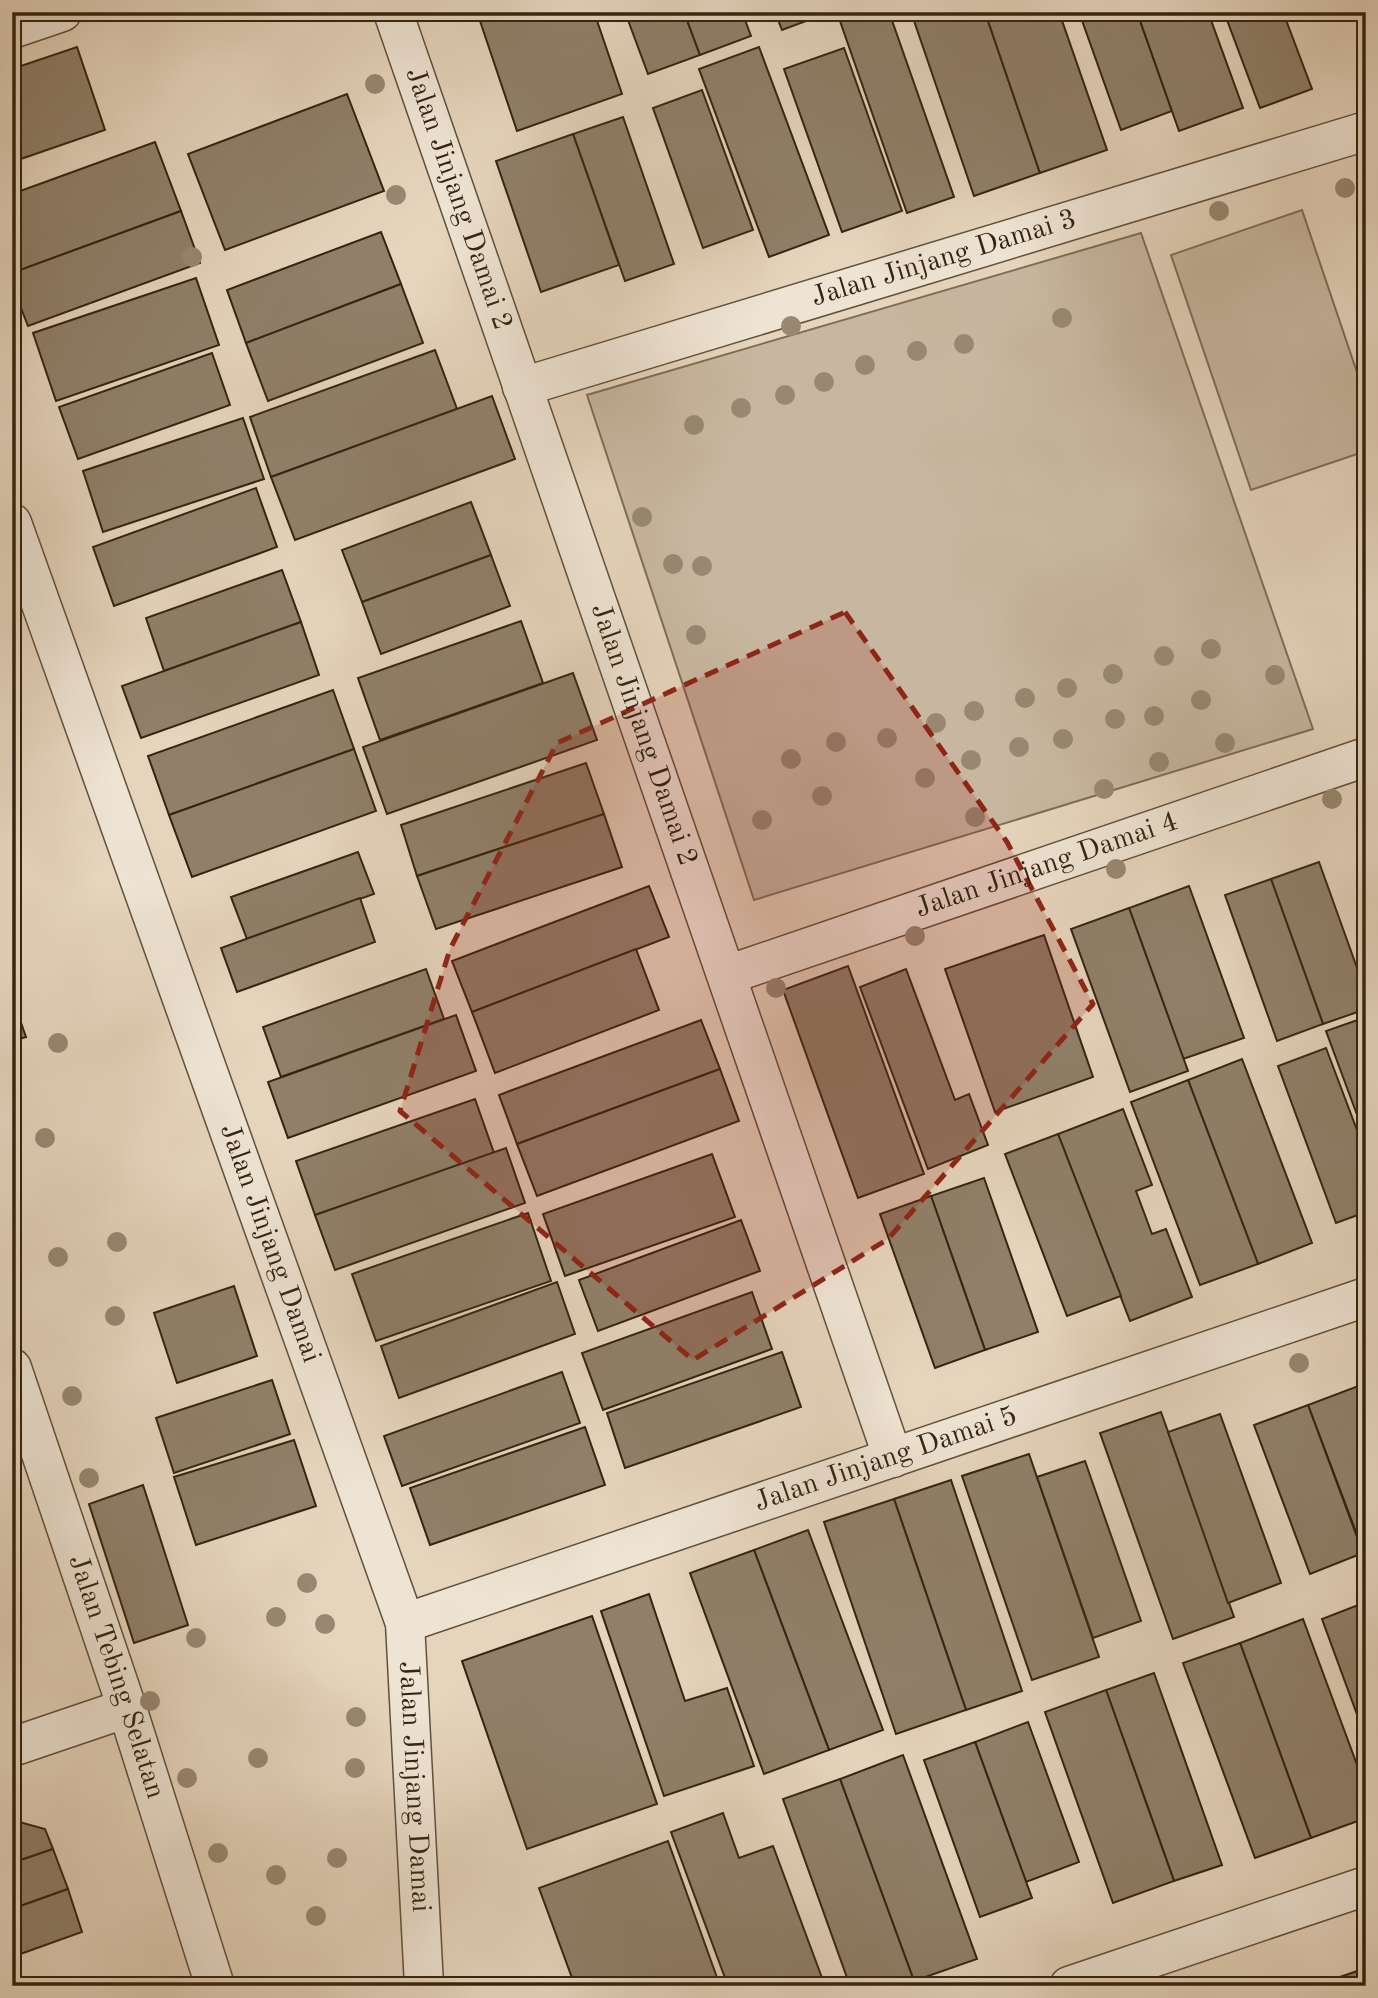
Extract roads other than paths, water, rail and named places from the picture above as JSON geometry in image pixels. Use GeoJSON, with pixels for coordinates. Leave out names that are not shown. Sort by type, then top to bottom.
{"type":"FeatureCollection","features":[{"type":"Feature","properties":{"kind":"street"},"geometry":{"type":"LineString","coordinates":[[12,29],[62,12]]}},
{"type":"Feature","properties":{"kind":"street","name":"Jalan Jinjang Damai 2"},"geometry":{"type":"LineString","coordinates":[[393,12],[893,1458]]}},
{"type":"Feature","properties":{"kind":"street","name":"Jalan Jinjang Damai 3"},"geometry":{"type":"LineString","coordinates":[[522,387],[1366,131]]}},
{"type":"Feature","properties":{"kind":"street","name":"Jalan Jinjang Damai"},"geometry":{"type":"LineString","coordinates":[[12,523],[405,1623],[424,1986]]}},
{"type":"Feature","properties":{"kind":"street","name":"Jalan Jinjang Damai 4"},"geometry":{"type":"LineString","coordinates":[[727,975],[1366,757]]}},
{"type":"Feature","properties":{"kind":"street","name":"Jalan Jinjang Damai 5"},"geometry":{"type":"LineString","coordinates":[[405,1623],[1366,1297]]}},
{"type":"Feature","properties":{"kind":"street","name":"Jalan Tebing Selatan"},"geometry":{"type":"LineString","coordinates":[[12,1368],[127,1708],[215,1986]]}},
{"type":"Feature","properties":{"kind":"street"},"geometry":{"type":"LineString","coordinates":[[12,1747],[127,1708]]}},
{"type":"Feature","properties":{"kind":"street"},"geometry":{"type":"LineString","coordinates":[[1083,1984],[1366,1886]]}}]}
